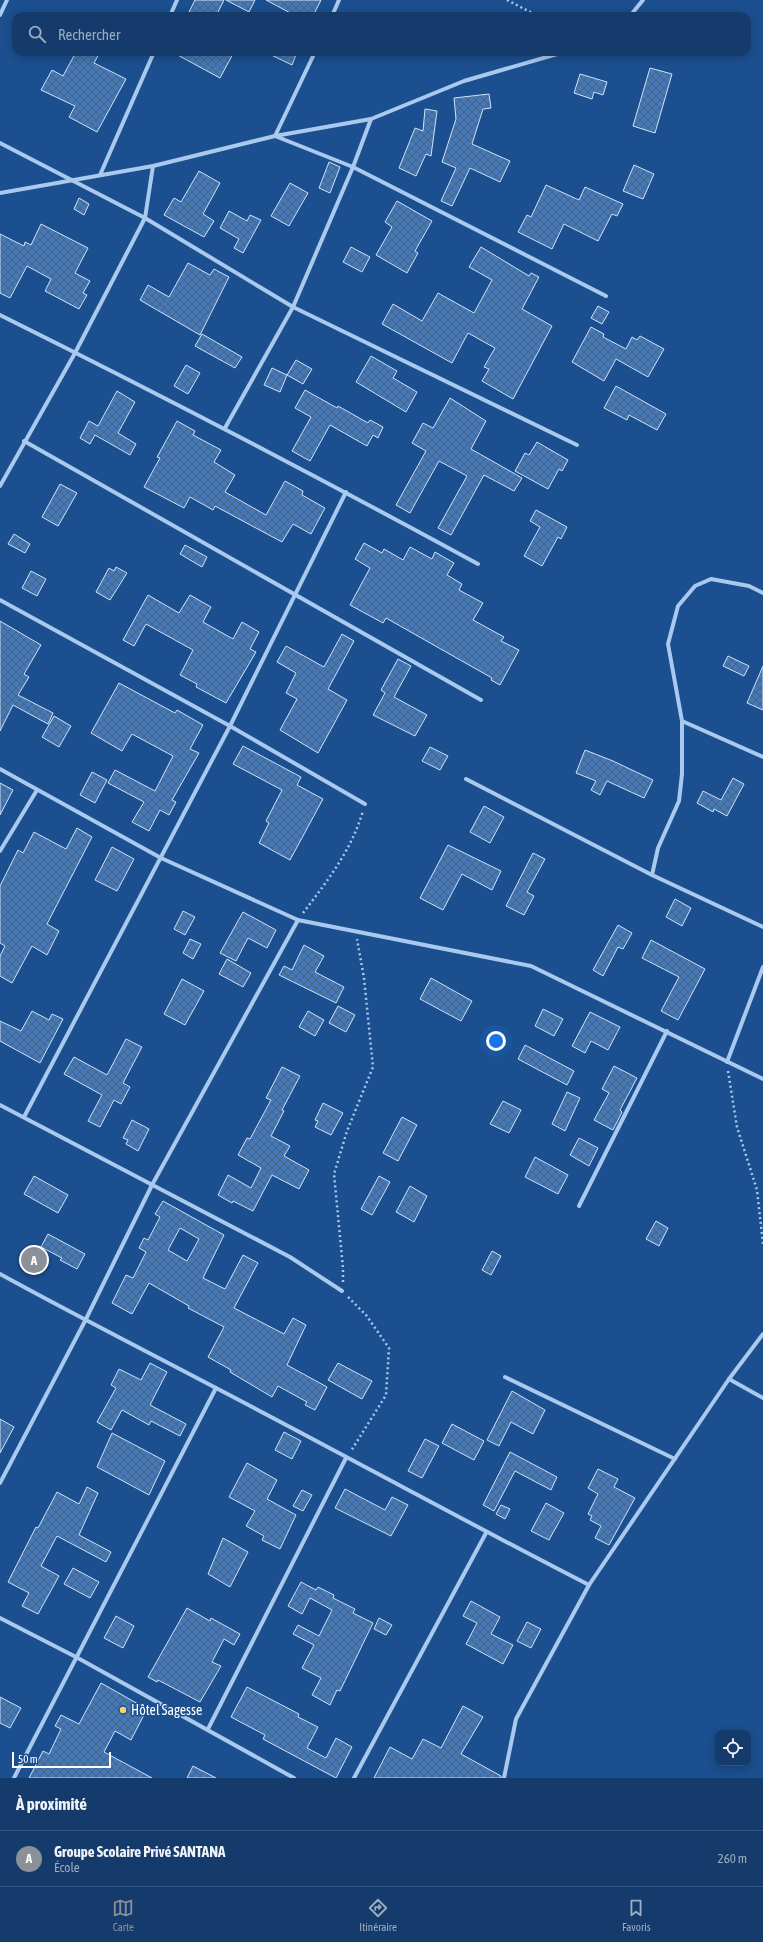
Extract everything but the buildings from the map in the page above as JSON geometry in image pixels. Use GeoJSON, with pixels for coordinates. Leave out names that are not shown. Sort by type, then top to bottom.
{"type":"FeatureCollection","features":[{"type":"Feature","properties":{"kind":"street"},"geometry":{"type":"LineString","coordinates":[[0,15],[7,0]]}},
{"type":"Feature","properties":{"kind":"street"},"geometry":{"type":"LineString","coordinates":[[172,12],[177,0]]}},
{"type":"Feature","properties":{"kind":"street"},"geometry":{"type":"LineString","coordinates":[[334,12],[339,0]]}},
{"type":"Feature","properties":{"kind":"street"},"geometry":{"type":"LineString","coordinates":[[633,12],[643,0]]}},
{"type":"Feature","properties":{"kind":"street"},"geometry":{"type":"LineString","coordinates":[[100,175],[152,56]]}},
{"type":"Feature","properties":{"kind":"street"},"geometry":{"type":"LineString","coordinates":[[275,136],[313,56]]}},
{"type":"Feature","properties":{"kind":"street"},"geometry":{"type":"LineString","coordinates":[[0,193],[152,166],[275,136],[371,119],[464,82],[551,56]]}},
{"type":"Feature","properties":{"kind":"street"},"geometry":{"type":"LineString","coordinates":[[225,428],[293,307],[353,167],[371,119]]}},
{"type":"Feature","properties":{"kind":"street"},"geometry":{"type":"LineString","coordinates":[[275,136],[353,167],[606,296]]}},
{"type":"Feature","properties":{"kind":"street"},"geometry":{"type":"LineString","coordinates":[[0,142],[145,218],[293,307],[577,444]]}},
{"type":"Feature","properties":{"kind":"street"},"geometry":{"type":"LineString","coordinates":[[0,486],[75,352],[145,218],[152,166]]}},
{"type":"Feature","properties":{"kind":"street"},"geometry":{"type":"LineString","coordinates":[[0,315],[225,428],[478,564]]}},
{"type":"Feature","properties":{"kind":"street"},"geometry":{"type":"LineString","coordinates":[[24,441],[481,700]]}},
{"type":"Feature","properties":{"kind":"street"},"geometry":{"type":"LineString","coordinates":[[24,1117],[230,726],[346,492]]}},
{"type":"Feature","properties":{"kind":"street"},"geometry":{"type":"LineString","coordinates":[[652,875],[658,848],[679,801],[682,774],[682,721],[668,644],[678,606],[695,586],[711,579],[749,586],[763,593]]}},
{"type":"Feature","properties":{"kind":"street"},"geometry":{"type":"LineString","coordinates":[[0,600],[230,726],[365,804]]}},
{"type":"Feature","properties":{"kind":"street"},"geometry":{"type":"LineString","coordinates":[[682,721],[763,757]]}},
{"type":"Feature","properties":{"kind":"street"},"geometry":{"type":"LineString","coordinates":[[0,769],[161,858],[298,920],[531,966],[763,1079]]}},
{"type":"Feature","properties":{"kind":"street"},"geometry":{"type":"LineString","coordinates":[[466,780],[652,875],[763,927]]}},
{"type":"Feature","properties":{"kind":"street"},"geometry":{"type":"LineString","coordinates":[[0,851],[37,790]]}},
{"type":"Feature","properties":{"kind":"street"},"geometry":{"type":"LineString","coordinates":[[0,1483],[85,1321],[152,1185],[298,920]]}},
{"type":"Feature","properties":{"kind":"street"},"geometry":{"type":"LineString","coordinates":[[727,1062],[763,967]]}},
{"type":"Feature","properties":{"kind":"street"},"geometry":{"type":"LineString","coordinates":[[579,1206],[667,1031]]}},
{"type":"Feature","properties":{"kind":"street"},"geometry":{"type":"LineString","coordinates":[[0,1105],[290,1257],[342,1291]]}},
{"type":"Feature","properties":{"kind":"street"},"geometry":{"type":"LineString","coordinates":[[0,1274],[85,1321],[216,1388],[486,1533],[589,1585]]}},
{"type":"Feature","properties":{"kind":"street"},"geometry":{"type":"LineString","coordinates":[[504,1778],[516,1719],[589,1585],[729,1379],[763,1334]]}},
{"type":"Feature","properties":{"kind":"street"},"geometry":{"type":"LineString","coordinates":[[505,1377],[675,1459]]}},
{"type":"Feature","properties":{"kind":"street"},"geometry":{"type":"LineString","coordinates":[[729,1379],[763,1398]]}},
{"type":"Feature","properties":{"kind":"street"},"geometry":{"type":"LineString","coordinates":[[14,1778],[216,1388]]}},
{"type":"Feature","properties":{"kind":"street"},"geometry":{"type":"LineString","coordinates":[[208,1729],[346,1458]]}},
{"type":"Feature","properties":{"kind":"street"},"geometry":{"type":"LineString","coordinates":[[354,1778],[486,1533]]}},
{"type":"Feature","properties":{"kind":"street"},"geometry":{"type":"LineString","coordinates":[[0,1618],[76,1656],[294,1778]]}},
{"type":"Feature","properties":{"kind":"path"},"geometry":{"type":"LineString","coordinates":[[507,0],[530,12]]}},
{"type":"Feature","properties":{"kind":"path"},"geometry":{"type":"LineString","coordinates":[[298,920],[337,868],[358,827],[365,804]]}},
{"type":"Feature","properties":{"kind":"path"},"geometry":{"type":"LineString","coordinates":[[346,1458],[386,1395],[389,1348],[366,1315],[342,1291],[343,1268],[334,1174],[348,1131],[373,1067],[364,978],[355,931]]}},
{"type":"Feature","properties":{"kind":"path"},"geometry":{"type":"LineString","coordinates":[[727,1062],[737,1127],[757,1190],[763,1244]]}},
{"type":"Feature","properties":{"kind":"place","name":"Groupe Scolaire Privé SANTANA"},"geometry":{"type":"Point","coordinates":[34,1260]}},
{"type":"Feature","properties":{"kind":"place","name":"Hôtel Sagesse"},"geometry":{"type":"Point","coordinates":[123,1710]}}]}
